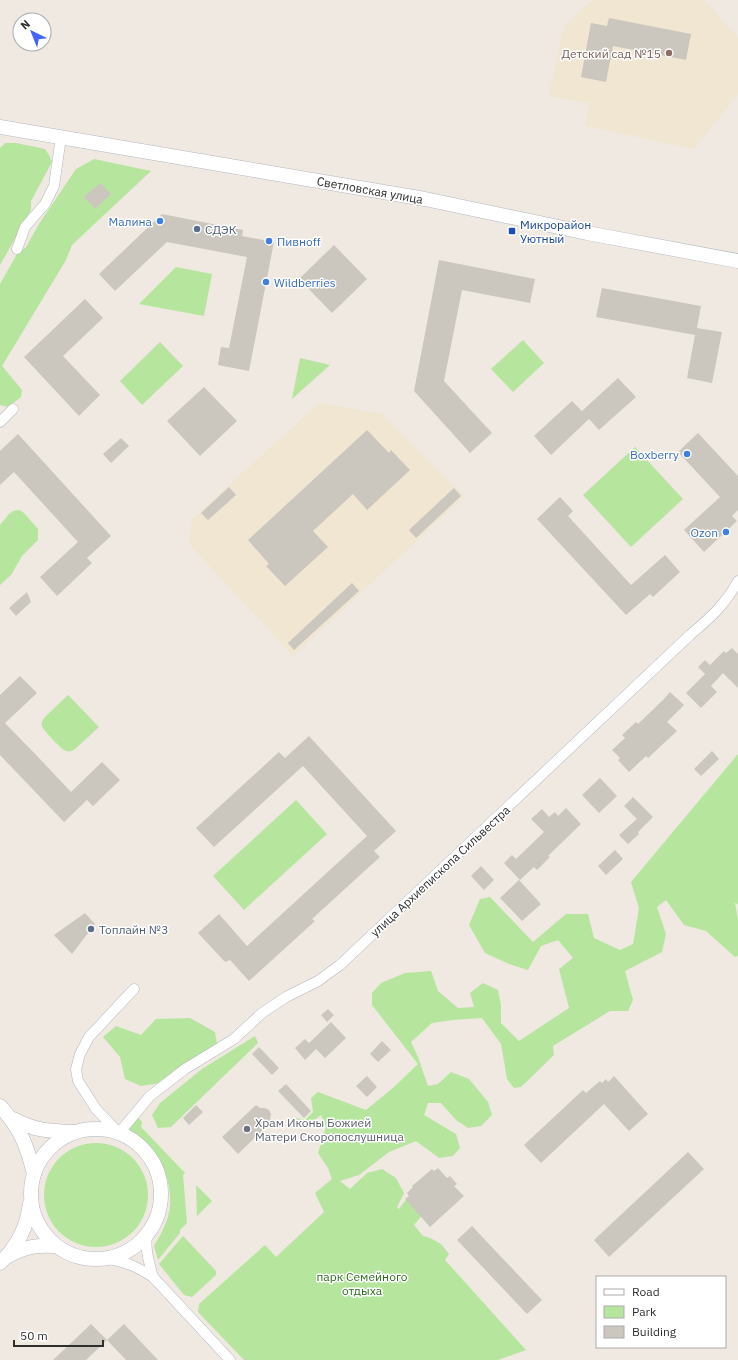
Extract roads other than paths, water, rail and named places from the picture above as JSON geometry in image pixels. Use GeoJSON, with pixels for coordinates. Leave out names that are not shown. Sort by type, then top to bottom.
{"type":"FeatureCollection","features":[{"type":"Feature","properties":{"kind":"street","name":"Светловская улица"},"geometry":{"type":"LineString","coordinates":[[0,127],[425,199],[587,233],[738,261]]}},
{"type":"Feature","properties":{"kind":"street"},"geometry":{"type":"LineString","coordinates":[[17,249],[25,227],[45,204],[54,186],[61,137]]}},
{"type":"Feature","properties":{"kind":"street"},"geometry":{"type":"LineString","coordinates":[[0,422],[14,409]]}},
{"type":"Feature","properties":{"kind":"street","name":"улица Архиепископа Сильвестра"},"geometry":{"type":"LineString","coordinates":[[119,1133],[150,1096],[185,1069],[234,1039],[262,1013],[286,997],[318,981],[340,965],[690,635],[713,616],[731,594],[738,581]]}},
{"type":"Feature","properties":{"kind":"street"},"geometry":{"type":"LineString","coordinates":[[119,1133],[96,1109],[78,1080],[76,1069],[80,1054],[89,1037],[134,990]]}},
{"type":"Feature","properties":{"kind":"street"},"geometry":{"type":"LineString","coordinates":[[0,1106],[13,1119],[27,1147],[34,1174],[29,1214],[22,1234],[3,1260]]}},
{"type":"Feature","properties":{"kind":"street"},"geometry":{"type":"LineString","coordinates":[[13,1119],[29,1127],[46,1131],[74,1132],[101,1129],[119,1133],[136,1142],[150,1157],[158,1174],[162,1194],[158,1215],[147,1234],[120,1256],[110,1259]]}},
{"type":"Feature","properties":{"kind":"street"},"geometry":{"type":"LineString","coordinates":[[34,1174],[48,1151],[62,1139],[74,1132]]}},
{"type":"Feature","properties":{"kind":"street"},"geometry":{"type":"LineString","coordinates":[[31,1202],[35,1217],[41,1228],[55,1246]]}},
{"type":"Feature","properties":{"kind":"street"},"geometry":{"type":"LineString","coordinates":[[147,1234],[147,1254],[153,1277]]}},
{"type":"Feature","properties":{"kind":"street"},"geometry":{"type":"LineString","coordinates":[[3,1260],[21,1249],[39,1245],[55,1246],[75,1256],[127,1262],[153,1277],[230,1360]]}},
{"type":"Feature","properties":{"kind":"place","name":"Детский сад №15"},"geometry":{"type":"Point","coordinates":[669,53]}},
{"type":"Feature","properties":{"kind":"place","name":"Малина"},"geometry":{"type":"Point","coordinates":[160,221]}},
{"type":"Feature","properties":{"kind":"place","name":"СДЭК"},"geometry":{"type":"Point","coordinates":[197,229]}},
{"type":"Feature","properties":{"kind":"place","name":"Микрорайон Уютный"},"geometry":{"type":"Point","coordinates":[512,231]}},
{"type":"Feature","properties":{"kind":"place","name":"Пивноff"},"geometry":{"type":"Point","coordinates":[269,241]}},
{"type":"Feature","properties":{"kind":"place","name":"Wildberries"},"geometry":{"type":"Point","coordinates":[266,282]}},
{"type":"Feature","properties":{"kind":"place","name":"Boxberry"},"geometry":{"type":"Point","coordinates":[687,454]}},
{"type":"Feature","properties":{"kind":"place","name":"Ozon"},"geometry":{"type":"Point","coordinates":[726,532]}},
{"type":"Feature","properties":{"kind":"place","name":"Топлайн №3"},"geometry":{"type":"Point","coordinates":[91,929]}},
{"type":"Feature","properties":{"kind":"place","name":"Храм Иконы Божией Матери Скоропослушница"},"geometry":{"type":"Point","coordinates":[247,1129]}},
{"type":"Feature","properties":{"kind":"park label","name":"парк Семейного отдыха"},"geometry":{"type":"Point","coordinates":[362,1283]}}]}
